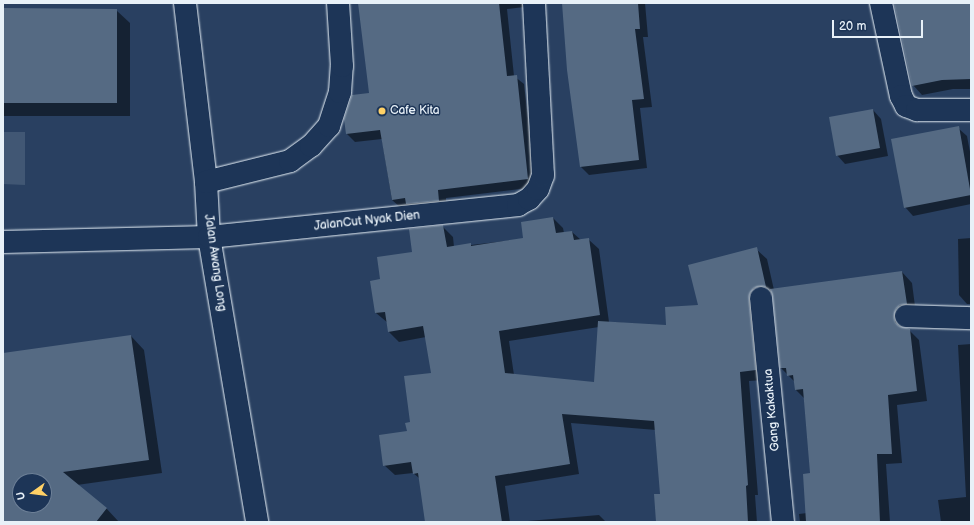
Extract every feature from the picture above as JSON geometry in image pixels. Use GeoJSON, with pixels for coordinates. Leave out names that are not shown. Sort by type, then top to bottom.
{"type":"FeatureCollection","features":[{"type":"Feature","properties":{"kind":"street","name":"Jalan Awang Long"},"geometry":{"type":"LineString","coordinates":[[185,3],[206,182],[209,237],[256,522]]}},
{"type":"Feature","properties":{"kind":"street"},"geometry":{"type":"LineString","coordinates":[[206,182],[290,161],[311,146],[328,126],[340,92],[342,66],[338,3]]}},
{"type":"Feature","properties":{"kind":"street","name":"JalanCut Nyak Dien"},"geometry":{"type":"LineString","coordinates":[[3,242],[209,237],[518,204],[529,199],[538,189],[543,175],[534,3]]}},
{"type":"Feature","properties":{"kind":"street"},"geometry":{"type":"LineString","coordinates":[[881,3],[901,96],[906,106],[917,110],[971,110]]}},
{"type":"Feature","properties":{"kind":"street","name":"Gang Kakaktua"},"geometry":{"type":"LineString","coordinates":[[762,298],[783,522]]}},
{"type":"Feature","properties":{"kind":"street"},"geometry":{"type":"LineString","coordinates":[[906,316],[971,318]]}},
{"type":"Feature","properties":{"kind":"shaded area"},"geometry":{"type":"Polygon","coordinates":[[[3,132],[25,132],[25,185],[3,184],[3,132]]]}},
{"type":"Feature","properties":{"kind":"building"},"geometry":{"type":"Polygon","coordinates":[[[358,3],[499,3],[507,76],[517,75],[528,179],[438,190],[439,201],[406,204],[405,198],[392,200],[380,130],[346,134],[344,119],[352,95],[369,93],[358,3]]]}},
{"type":"Feature","properties":{"kind":"building"},"geometry":{"type":"Polygon","coordinates":[[[562,3],[638,3],[640,29],[635,29],[644,99],[632,100],[639,160],[580,167],[567,70],[562,3]]]}},
{"type":"Feature","properties":{"kind":"building"},"geometry":{"type":"Polygon","coordinates":[[[894,3],[971,3],[971,79],[942,80],[912,86],[894,3]]]}},
{"type":"Feature","properties":{"kind":"building"},"geometry":{"type":"Polygon","coordinates":[[[3,8],[117,9],[117,103],[3,103],[3,8]]]}},
{"type":"Feature","properties":{"kind":"building"},"geometry":{"type":"Polygon","coordinates":[[[873,109],[880,148],[836,156],[829,117],[873,109]]]}},
{"type":"Feature","properties":{"kind":"building"},"geometry":{"type":"Polygon","coordinates":[[[959,126],[971,195],[904,208],[891,139],[959,126]]]}},
{"type":"Feature","properties":{"kind":"building"},"geometry":{"type":"Polygon","coordinates":[[[553,217],[556,233],[572,231],[574,240],[589,238],[600,315],[499,331],[505,373],[594,382],[598,321],[666,325],[665,307],[698,305],[688,265],[757,247],[766,287],[760,286],[754,288],[750,293],[749,299],[756,370],[740,372],[748,485],[746,486],[748,522],[656,522],[654,494],[660,494],[654,421],[562,414],[570,464],[495,476],[502,522],[425,522],[418,473],[413,474],[411,462],[383,466],[379,435],[407,431],[405,423],[410,422],[404,376],[431,373],[423,326],[388,332],[385,312],[375,313],[370,281],[380,279],[377,257],[412,252],[409,229],[443,225],[447,247],[471,243],[471,246],[523,238],[521,222],[553,217]]]}},
{"type":"Feature","properties":{"kind":"building"},"geometry":{"type":"Polygon","coordinates":[[[902,271],[907,304],[900,305],[896,309],[894,316],[895,322],[899,326],[910,329],[917,391],[888,395],[892,454],[877,454],[880,522],[806,522],[803,474],[810,473],[803,389],[795,390],[793,375],[787,376],[786,368],[780,368],[773,297],[770,289],[902,271]]]}},
{"type":"Feature","properties":{"kind":"building"},"geometry":{"type":"Polygon","coordinates":[[[131,335],[149,460],[63,472],[107,508],[96,522],[3,522],[3,353],[131,335]]]}},
{"type":"Feature","properties":{"kind":"place","name":"Cafe Kita"},"geometry":{"type":"Point","coordinates":[382,111]}}]}
